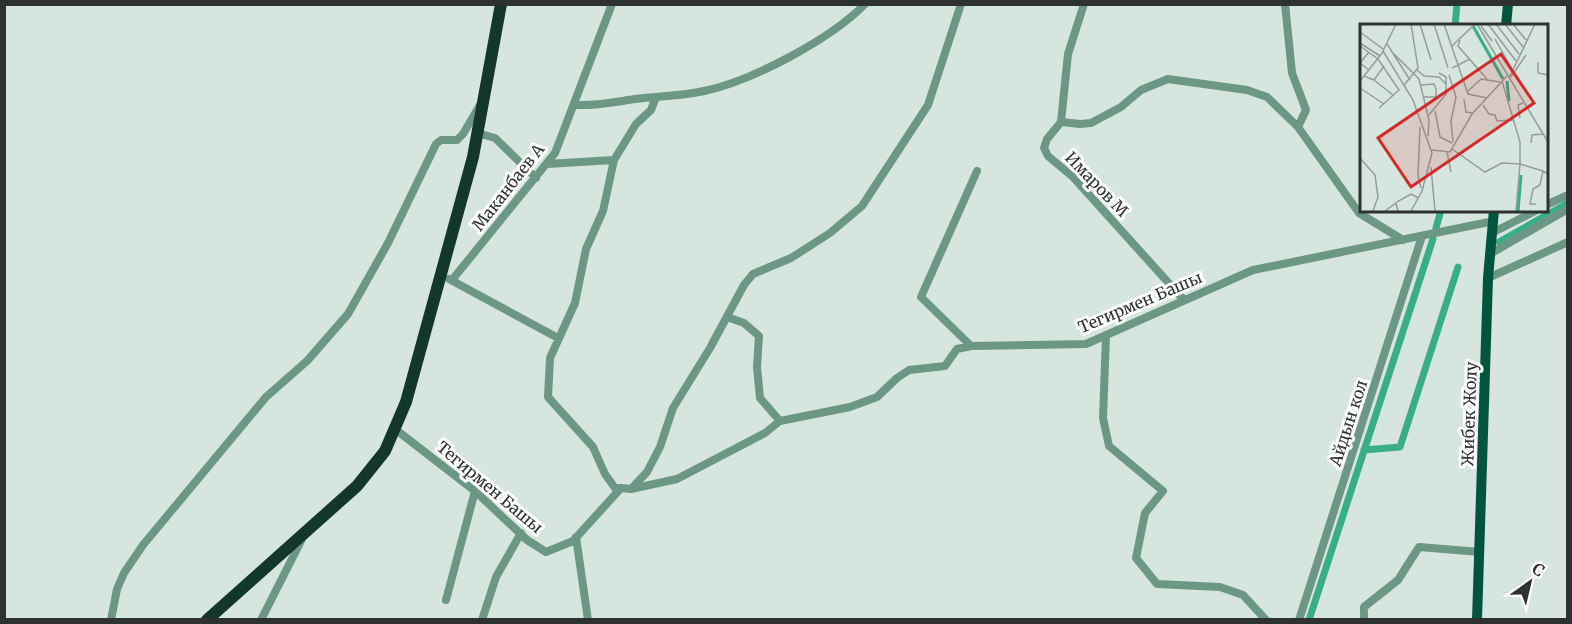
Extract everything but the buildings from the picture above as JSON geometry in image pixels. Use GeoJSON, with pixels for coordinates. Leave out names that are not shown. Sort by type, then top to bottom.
{"type":"FeatureCollection","features":[{"type":"Feature","properties":{"kind":"highway"},"geometry":{"type":"LineString","coordinates":[[207,620],[372,470],[385,451],[406,402],[446,277],[477,133],[501,4]]}},
{"type":"Feature","properties":{"kind":"main road"},"geometry":{"type":"LineString","coordinates":[[1506,24],[1508,4]]}},
{"type":"Feature","properties":{"kind":"main road","name":"Жибек Жолу"},"geometry":{"type":"LineString","coordinates":[[1477,620],[1488,278],[1494,216]]}},
{"type":"Feature","properties":{"kind":"street","name":"Маканбаев А"},"geometry":{"type":"LineString","coordinates":[[446,277],[536,178],[555,153],[576,105],[612,4]]}},
{"type":"Feature","properties":{"kind":"street"},"geometry":{"type":"LineString","coordinates":[[576,105],[605,106],[703,92],[742,80],[804,49],[850,20],[865,4]]}},
{"type":"Feature","properties":{"kind":"street"},"geometry":{"type":"LineString","coordinates":[[631,489],[647,472],[660,447],[673,408],[744,285],[753,274],[791,258],[862,206],[928,105],[961,4]]}},
{"type":"Feature","properties":{"kind":"street","name":"Имаров М"},"geometry":{"type":"LineString","coordinates":[[1084,4],[1068,54],[1061,122],[1047,139],[1044,148],[1048,156],[1073,177],[1184,300]]}},
{"type":"Feature","properties":{"kind":"street"},"geometry":{"type":"LineString","coordinates":[[1285,4],[1292,73],[1306,110],[1298,127]]}},
{"type":"Feature","properties":{"kind":"street"},"geometry":{"type":"LineString","coordinates":[[1061,122],[1080,124],[1107,116],[1141,90],[1168,79],[1257,94],[1277,106],[1298,127],[1359,213],[1403,240]]}},
{"type":"Feature","properties":{"kind":"street"},"geometry":{"type":"LineString","coordinates":[[656,97],[651,110],[636,124],[614,160],[603,211],[586,249],[575,303],[550,358],[548,397],[593,447],[605,474],[615,488],[631,489],[677,479],[765,433],[780,420],[850,407],[877,397],[909,370],[945,366],[957,349],[971,345]]}},
{"type":"Feature","properties":{"kind":"street"},"geometry":{"type":"LineString","coordinates":[[111,620],[117,589],[124,573],[143,545],[266,397],[307,361],[348,314],[388,243],[436,144],[441,140],[457,140],[463,134],[483,99]]}},
{"type":"Feature","properties":{"kind":"street"},"geometry":{"type":"LineString","coordinates":[[477,133],[495,138],[536,178]]}},
{"type":"Feature","properties":{"kind":"street"},"geometry":{"type":"LineString","coordinates":[[547,164],[614,160]]}},
{"type":"Feature","properties":{"kind":"street"},"geometry":{"type":"LineString","coordinates":[[971,345],[921,297],[977,171]]}},
{"type":"Feature","properties":{"kind":"street"},"geometry":{"type":"LineString","coordinates":[[1548,204],[1568,195]]}},
{"type":"Feature","properties":{"kind":"street"},"geometry":{"type":"LineString","coordinates":[[1490,254],[1568,209]]}},
{"type":"Feature","properties":{"kind":"street"},"geometry":{"type":"LineString","coordinates":[[1492,233],[1533,212]]}},
{"type":"Feature","properties":{"kind":"street","name":"Тегирмен Башы"},"geometry":{"type":"LineString","coordinates":[[971,345],[1086,344],[1253,270],[1422,236],[1494,216]]}},
{"type":"Feature","properties":{"kind":"street","name":"Айдын кол"},"geometry":{"type":"LineString","coordinates":[[1299,620],[1422,236]]}},
{"type":"Feature","properties":{"kind":"street"},"geometry":{"type":"LineString","coordinates":[[1488,278],[1568,242]]}},
{"type":"Feature","properties":{"kind":"street"},"geometry":{"type":"LineString","coordinates":[[446,277],[558,338]]}},
{"type":"Feature","properties":{"kind":"street"},"geometry":{"type":"LineString","coordinates":[[727,317],[744,323],[759,336],[757,367],[760,398],[780,420]]}},
{"type":"Feature","properties":{"kind":"street"},"geometry":{"type":"LineString","coordinates":[[1106,335],[1103,418],[1108,446],[1163,491],[1145,513],[1136,558],[1157,584],[1220,587],[1243,595],[1266,620]]}},
{"type":"Feature","properties":{"kind":"street","name":"Тегирмен Башы"},"geometry":{"type":"LineString","coordinates":[[395,429],[475,491],[521,533],[546,552],[576,537],[621,488]]}},
{"type":"Feature","properties":{"kind":"street"},"geometry":{"type":"LineString","coordinates":[[446,600],[475,491]]}},
{"type":"Feature","properties":{"kind":"street"},"geometry":{"type":"LineString","coordinates":[[261,620],[304,533]]}},
{"type":"Feature","properties":{"kind":"street"},"geometry":{"type":"LineString","coordinates":[[482,620],[496,577],[521,533]]}},
{"type":"Feature","properties":{"kind":"street"},"geometry":{"type":"LineString","coordinates":[[576,537],[588,620]]}},
{"type":"Feature","properties":{"kind":"street"},"geometry":{"type":"LineString","coordinates":[[1364,620],[1364,607],[1398,580],[1419,547],[1480,552]]}},
{"type":"Feature","properties":{"kind":"waterway"},"geometry":{"type":"LineString","coordinates":[[1455,24],[1457,4]]}},
{"type":"Feature","properties":{"kind":"waterway"},"geometry":{"type":"LineString","coordinates":[[1499,242],[1568,203]]}},
{"type":"Feature","properties":{"kind":"waterway"},"geometry":{"type":"LineString","coordinates":[[1436,228],[1440,212]]}},
{"type":"Feature","properties":{"kind":"waterway"},"geometry":{"type":"LineString","coordinates":[[1309,620],[1433,239]]}},
{"type":"Feature","properties":{"kind":"waterway"},"geometry":{"type":"LineString","coordinates":[[1364,450],[1400,447],[1458,267]]}}]}
